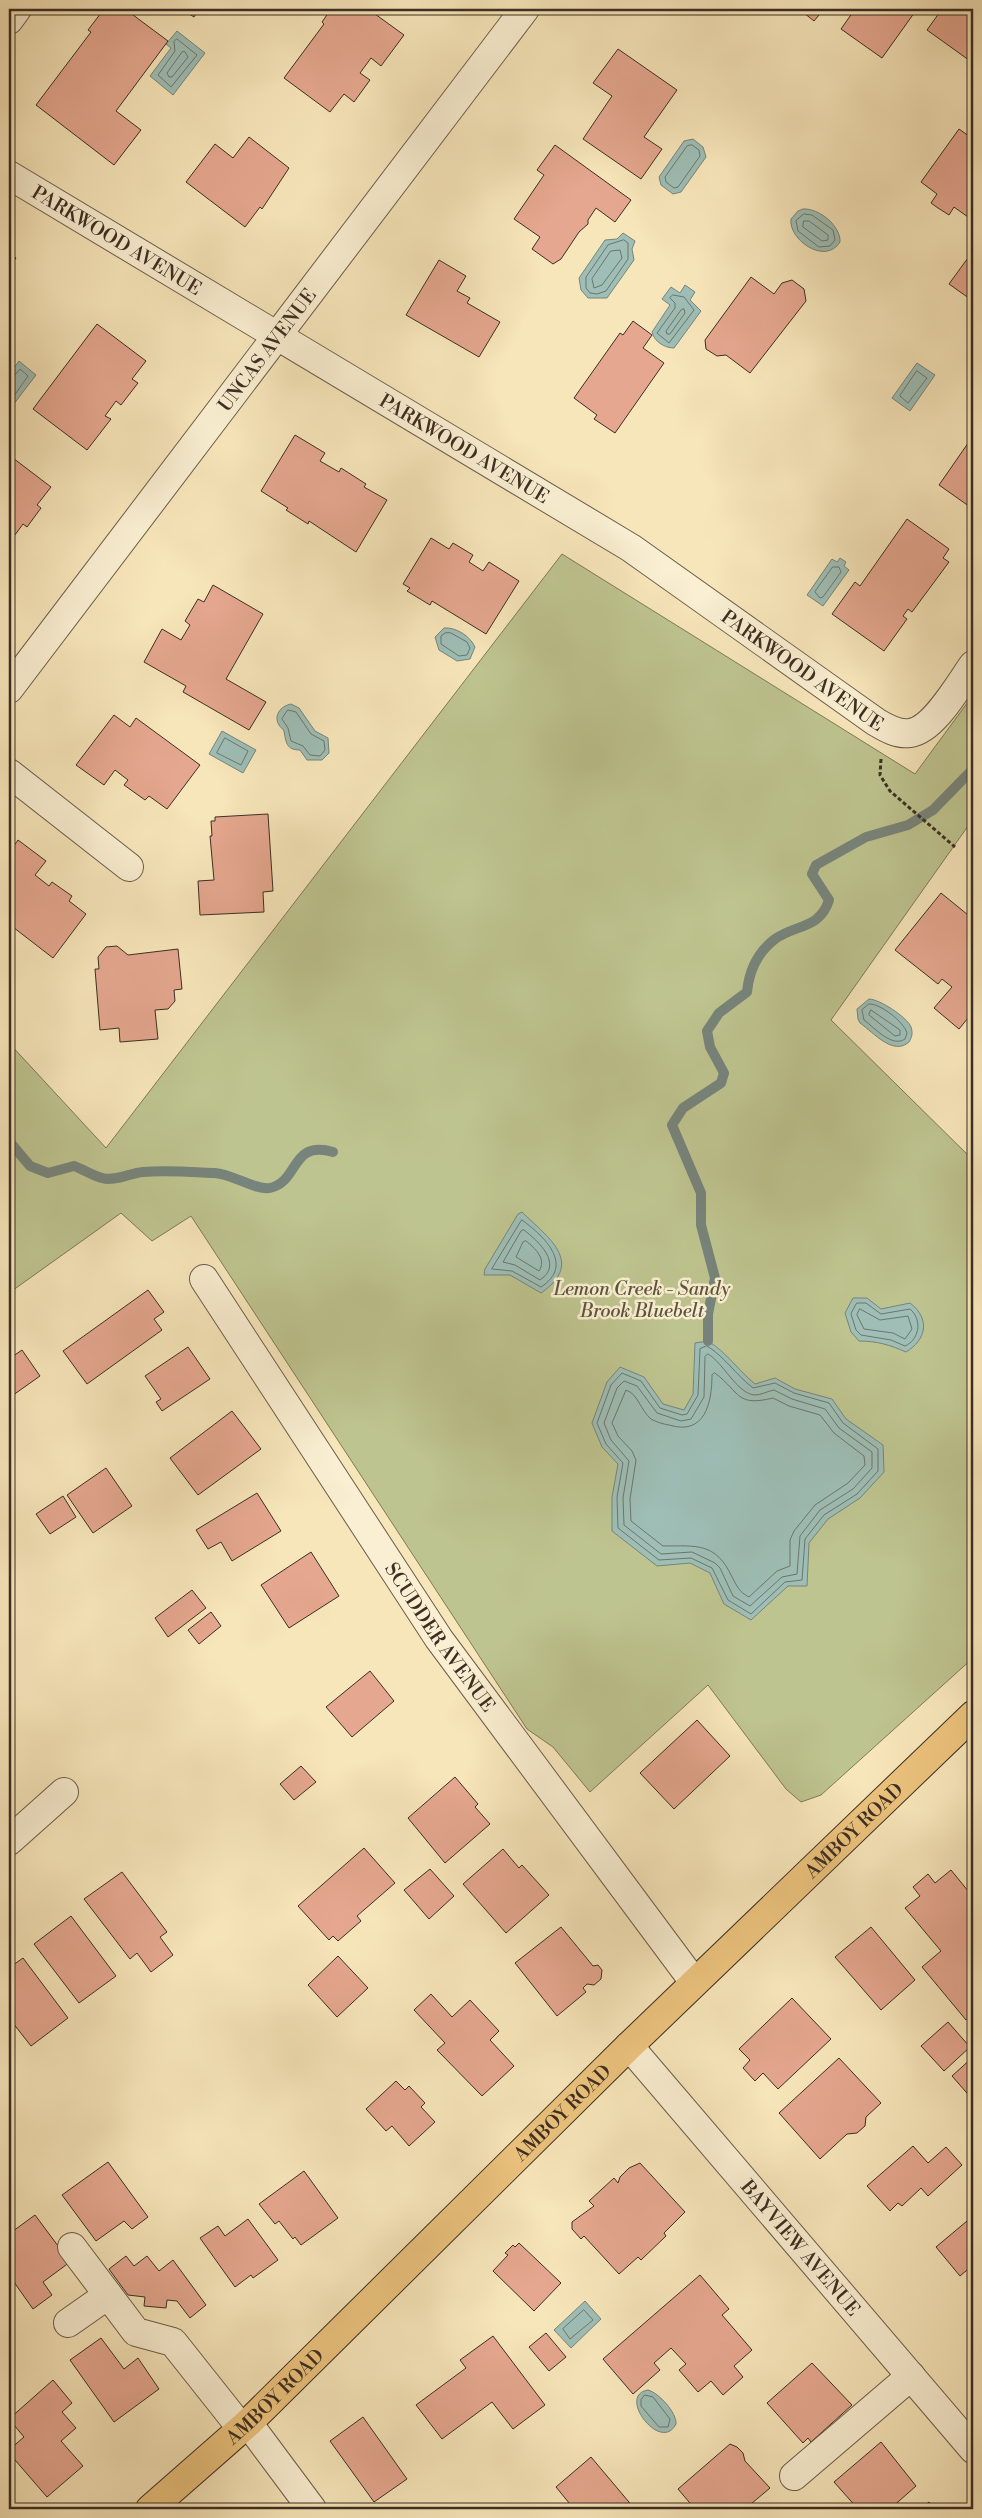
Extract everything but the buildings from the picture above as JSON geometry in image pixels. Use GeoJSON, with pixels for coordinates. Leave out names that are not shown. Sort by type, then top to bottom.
{"type":"FeatureCollection","features":[{"type":"Feature","properties":{"kind":"main road","name":"AMBOY ROAD"},"geometry":{"type":"LineString","coordinates":[[150,2509],[245,2426],[694,1982],[973,1714]]}},
{"type":"Feature","properties":{"kind":"street"},"geometry":{"type":"LineString","coordinates":[[9,20],[17,9]]}},
{"type":"Feature","properties":{"kind":"street","name":"UNCAS AVENUE"},"geometry":{"type":"LineString","coordinates":[[9,689],[526,9]]}},
{"type":"Feature","properties":{"kind":"street","name":"PARKWOOD AVENUE"},"geometry":{"type":"LineString","coordinates":[[9,175],[631,548],[876,722],[893,731],[911,734],[925,726],[939,713],[973,665]]}},
{"type":"Feature","properties":{"kind":"street"},"geometry":{"type":"LineString","coordinates":[[9,773],[130,866]]}},
{"type":"Feature","properties":{"kind":"street","name":"SCUDDER AVENUE"},"geometry":{"type":"LineString","coordinates":[[204,1278],[440,1639],[694,1982]]}},
{"type":"Feature","properties":{"kind":"street"},"geometry":{"type":"LineString","coordinates":[[9,1841],[64,1792]]}},
{"type":"Feature","properties":{"kind":"street","name":"BAYVIEW AVENUE"},"geometry":{"type":"LineString","coordinates":[[629,2046],[973,2449]]}},
{"type":"Feature","properties":{"kind":"street"},"geometry":{"type":"LineString","coordinates":[[72,2246],[136,2332],[173,2342],[245,2426],[312,2509]]}},
{"type":"Feature","properties":{"kind":"street"},"geometry":{"type":"LineString","coordinates":[[68,2323],[108,2294]]}},
{"type":"Feature","properties":{"kind":"street"},"geometry":{"type":"LineString","coordinates":[[794,2476],[911,2376]]}},
{"type":"Feature","properties":{"kind":"path"},"geometry":{"type":"LineString","coordinates":[[884,752],[879,761],[880,775],[890,791],[955,847]]}},
{"type":"Feature","properties":{"kind":"green space","name":"Lemon Creek - Sandy Brook Bluebelt"},"geometry":{"type":"Polygon","coordinates":[[[562,554],[915,774],[973,695],[973,819],[831,1020],[973,1160],[973,1658],[821,1795],[801,1802],[786,1789],[708,1685],[590,1792],[553,1747],[527,1729],[191,1216],[152,1241],[121,1213],[9,1293],[9,1043],[106,1148],[562,554]]]}},
{"type":"Feature","properties":{"kind":"water"},"geometry":{"type":"Polygon","coordinates":[[[177,31],[205,53],[173,95],[150,76],[171,48],[166,44],[177,31]]]}},
{"type":"Feature","properties":{"kind":"water"},"geometry":{"type":"Polygon","coordinates":[[[693,139],[703,147],[706,157],[681,192],[673,194],[661,185],[659,177],[684,141],[693,139]]]}},
{"type":"Feature","properties":{"kind":"water"},"geometry":{"type":"Polygon","coordinates":[[[803,209],[816,211],[833,224],[837,230],[840,242],[833,249],[817,251],[801,241],[795,234],[791,219],[798,211],[803,209]]]}},
{"type":"Feature","properties":{"kind":"water"},"geometry":{"type":"Polygon","coordinates":[[[623,233],[635,241],[632,249],[634,260],[607,298],[588,298],[581,290],[579,278],[605,240],[617,239],[623,233]]]}},
{"type":"Feature","properties":{"kind":"water"},"geometry":{"type":"Polygon","coordinates":[[[685,285],[695,292],[690,300],[701,311],[674,348],[667,347],[657,341],[652,332],[670,305],[662,299],[671,287],[680,293],[685,285]]]}},
{"type":"Feature","properties":{"kind":"water"},"geometry":{"type":"Polygon","coordinates":[[[19,361],[36,375],[10,409],[9,375],[19,361]]]}},
{"type":"Feature","properties":{"kind":"water"},"geometry":{"type":"Polygon","coordinates":[[[917,363],[935,375],[910,411],[892,398],[917,363]]]}},
{"type":"Feature","properties":{"kind":"water"},"geometry":{"type":"Polygon","coordinates":[[[840,558],[846,562],[844,566],[849,570],[823,606],[807,595],[832,559],[837,562],[840,558]]]}},
{"type":"Feature","properties":{"kind":"water"},"geometry":{"type":"Polygon","coordinates":[[[444,628],[458,631],[470,639],[475,647],[470,659],[457,661],[439,650],[435,637],[444,628]]]}},
{"type":"Feature","properties":{"kind":"water"},"geometry":{"type":"Polygon","coordinates":[[[291,704],[299,708],[315,731],[328,738],[329,753],[322,760],[307,760],[300,750],[289,747],[277,718],[281,709],[291,704]]]}},
{"type":"Feature","properties":{"kind":"water"},"geometry":{"type":"Polygon","coordinates":[[[222,731],[256,750],[243,773],[209,754],[222,731]]]}},
{"type":"Feature","properties":{"kind":"water"},"geometry":{"type":"Polygon","coordinates":[[[869,999],[886,1005],[904,1018],[911,1027],[912,1033],[909,1042],[903,1046],[890,1045],[860,1023],[857,1009],[869,999]]]}},
{"type":"Feature","properties":{"kind":"water"},"geometry":{"type":"Polygon","coordinates":[[[522,1212],[551,1240],[558,1250],[561,1260],[561,1271],[554,1282],[541,1293],[510,1275],[484,1275],[485,1269],[518,1214],[522,1212]]]}},
{"type":"Feature","properties":{"kind":"water"},"geometry":{"type":"Polygon","coordinates":[[[853,1298],[867,1298],[881,1309],[910,1303],[917,1309],[923,1322],[922,1335],[918,1342],[906,1352],[883,1344],[859,1341],[851,1332],[845,1313],[853,1298]]]}},
{"type":"Feature","properties":{"kind":"water"},"geometry":{"type":"Polygon","coordinates":[[[708,1341],[721,1350],[755,1384],[775,1378],[795,1389],[832,1399],[846,1419],[883,1445],[884,1472],[860,1498],[828,1519],[809,1543],[807,1586],[788,1586],[751,1620],[724,1604],[710,1573],[690,1563],[657,1566],[612,1531],[612,1497],[618,1464],[602,1447],[592,1423],[607,1382],[620,1367],[644,1377],[663,1404],[684,1410],[693,1394],[695,1343],[708,1341]]]}},
{"type":"Feature","properties":{"kind":"water"},"geometry":{"type":"Polygon","coordinates":[[[585,2301],[601,2319],[571,2348],[554,2330],[585,2301]]]}},
{"type":"Feature","properties":{"kind":"water"},"geometry":{"type":"Polygon","coordinates":[[[648,2390],[662,2399],[674,2414],[676,2424],[669,2431],[661,2432],[652,2428],[639,2411],[637,2402],[639,2394],[648,2390]]]}},
{"type":"Feature","properties":{"kind":"waterway"},"geometry":{"type":"LineString","coordinates":[[708,1341],[708,1314],[715,1278],[701,1225],[701,1193],[672,1125],[683,1108],[721,1083],[724,1073],[710,1047],[707,1031],[719,1013],[747,992],[755,962],[769,944],[783,934],[813,921],[825,909],[829,900],[812,874],[816,865],[866,837],[908,825],[933,810],[973,769]]}},
{"type":"Feature","properties":{"kind":"waterway"},"geometry":{"type":"LineString","coordinates":[[9,1141],[30,1166],[48,1173],[74,1166],[95,1176],[107,1179],[152,1171],[215,1173],[265,1188],[280,1184],[302,1156],[309,1152],[319,1150],[333,1152]]}}]}
